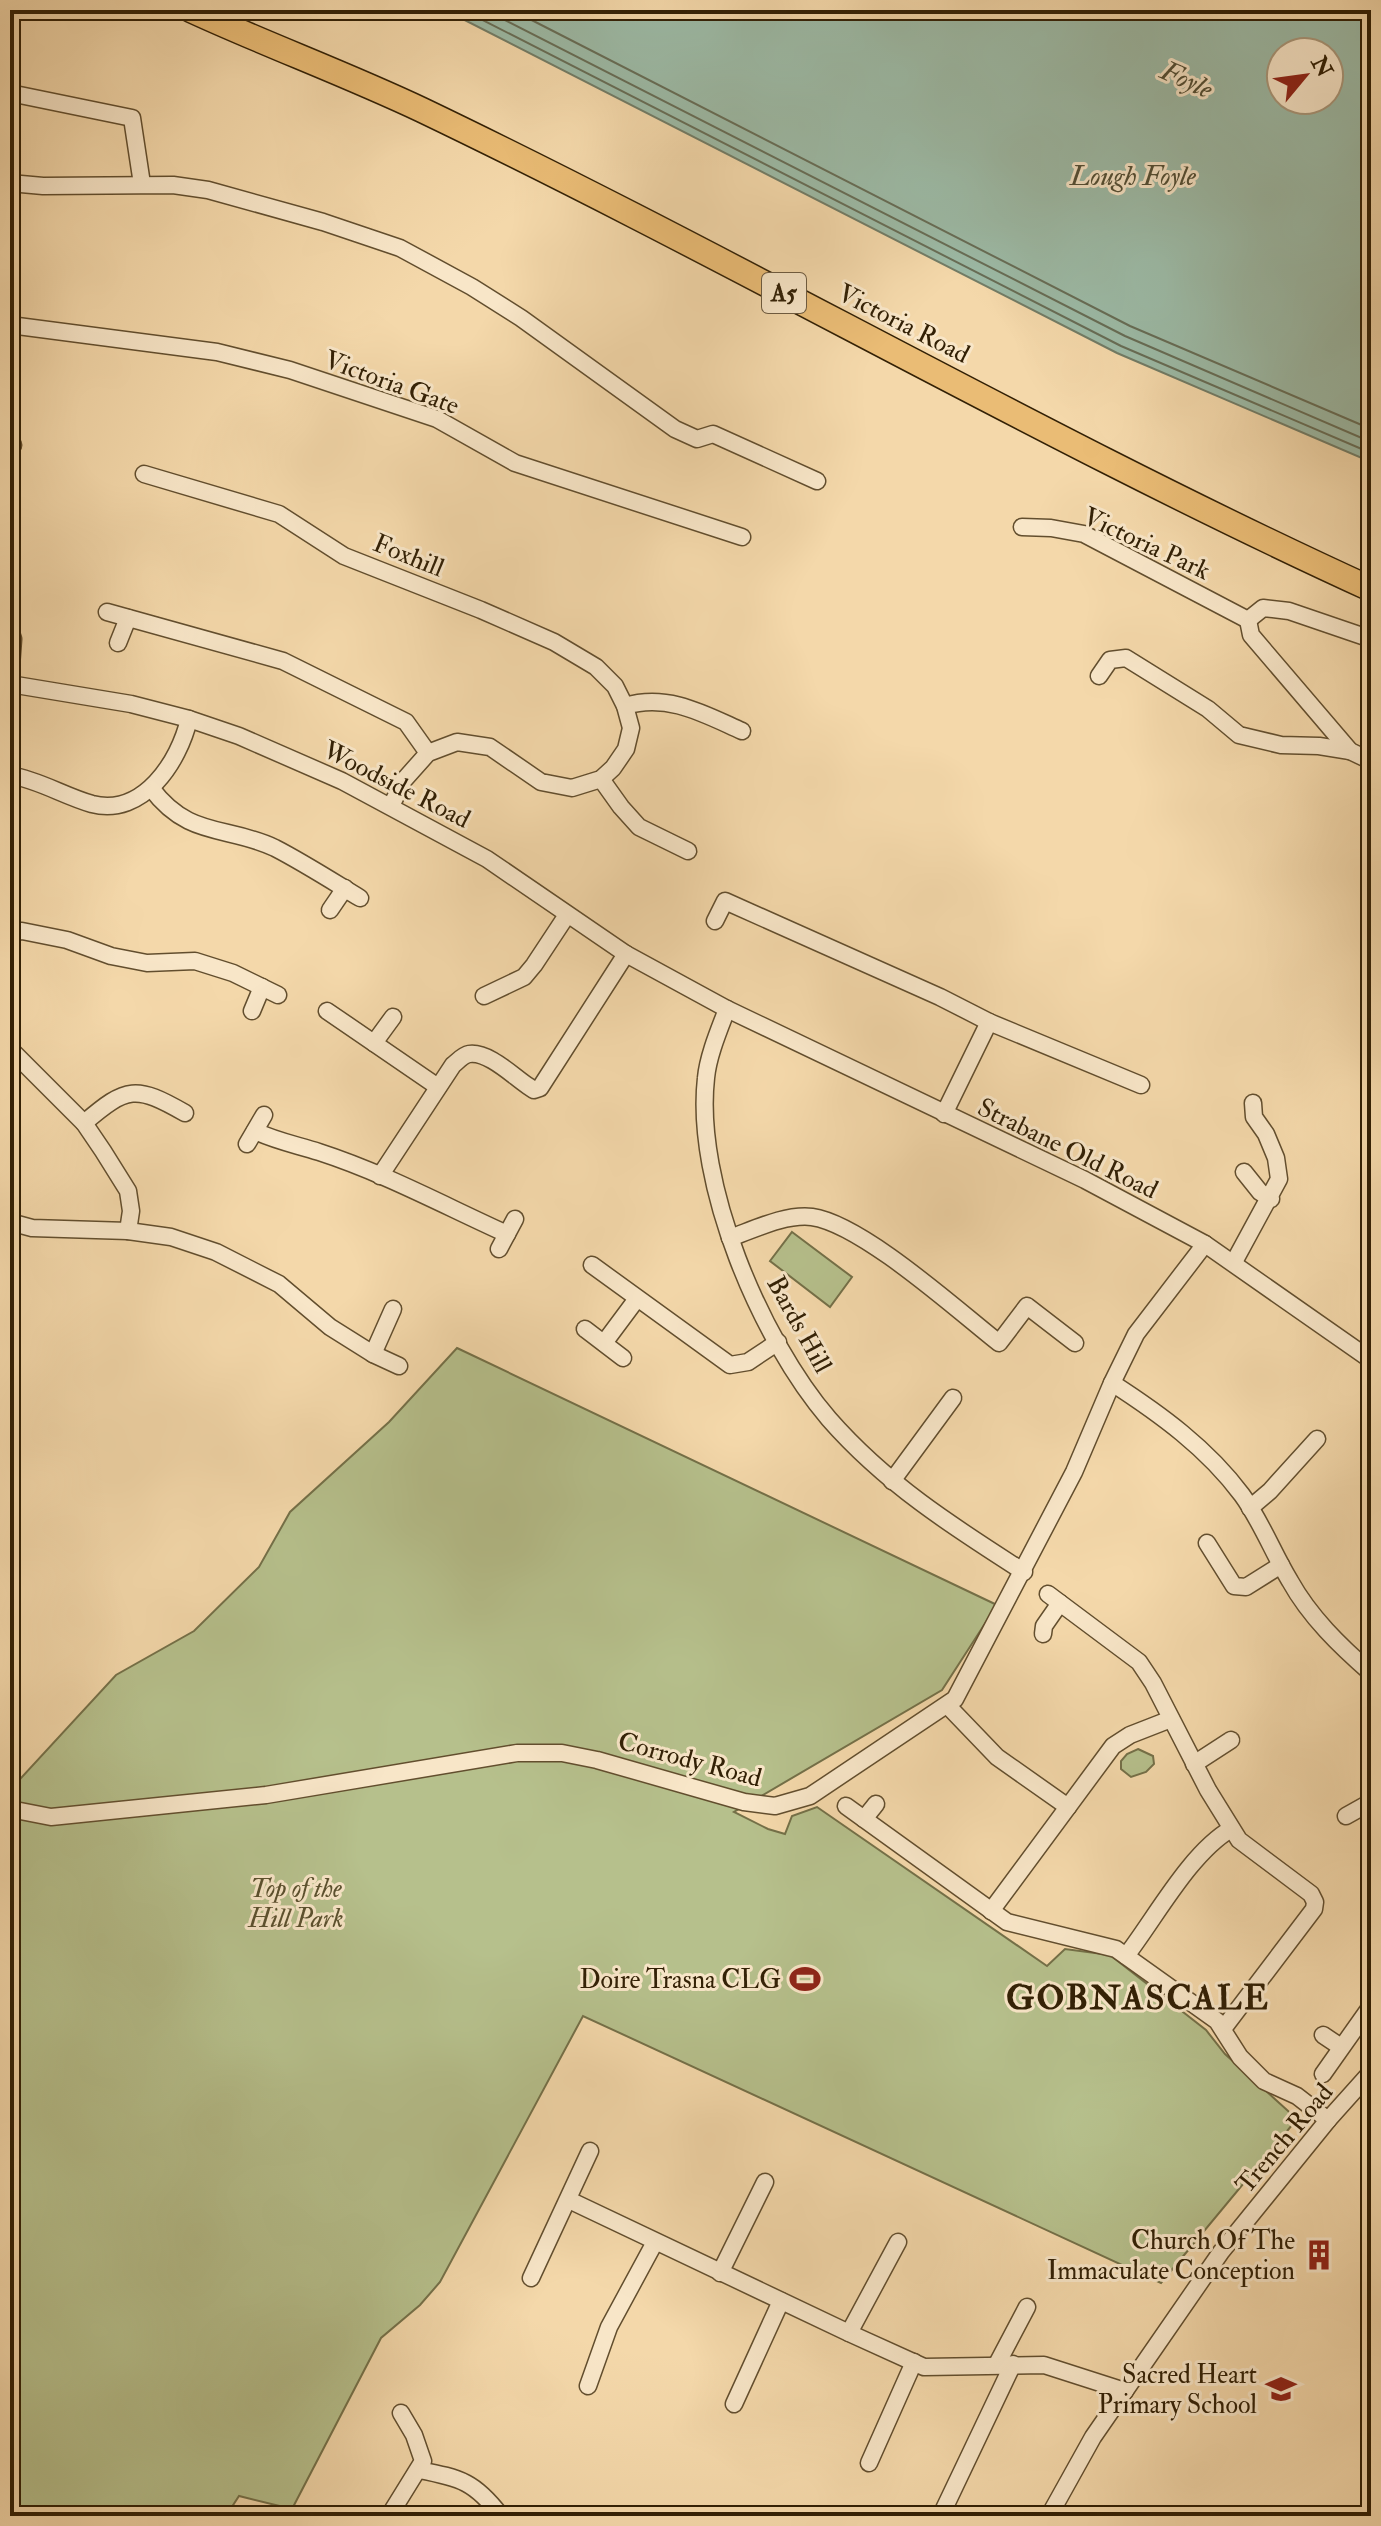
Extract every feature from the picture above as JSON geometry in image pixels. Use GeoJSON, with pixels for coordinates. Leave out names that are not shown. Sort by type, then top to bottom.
{"type":"FeatureCollection","features":[{"type":"Feature","properties":{"kind":"highway","name":"Victoria Road"},"geometry":{"type":"LineString","coordinates":[[191,10],[419,109],[775,288],[1241,530],[1371,589]]}},
{"type":"Feature","properties":{"kind":"street"},"geometry":{"type":"LineString","coordinates":[[10,93],[132,118],[142,184]]}},
{"type":"Feature","properties":{"kind":"street"},"geometry":{"type":"LineString","coordinates":[[10,183],[43,186],[142,184],[208,190],[323,222],[400,248],[521,318],[675,429],[697,439],[713,434],[817,481]]}},
{"type":"Feature","properties":{"kind":"street","name":"Victoria Gate"},"geometry":{"type":"LineString","coordinates":[[10,325],[217,352],[290,370],[437,419],[515,463],[742,537]]}},
{"type":"Feature","properties":{"kind":"street","name":"Foxhill"},"geometry":{"type":"LineString","coordinates":[[162,459],[150,475],[279,514],[344,556],[554,642],[596,667],[615,686],[625,706]]}},
{"type":"Feature","properties":{"kind":"street","name":"Victoria Park"},"geometry":{"type":"LineString","coordinates":[[1022,527],[1084,534],[1248,620]]}},
{"type":"Feature","properties":{"kind":"street"},"geometry":{"type":"LineString","coordinates":[[1350,751],[1251,635],[1248,620],[1263,608],[1289,611],[1371,639]]}},
{"type":"Feature","properties":{"kind":"street"},"geometry":{"type":"LineString","coordinates":[[107,612],[283,661],[406,722],[428,753]]}},
{"type":"Feature","properties":{"kind":"street"},"geometry":{"type":"LineString","coordinates":[[118,643],[128,618]]}},
{"type":"Feature","properties":{"kind":"street"},"geometry":{"type":"LineString","coordinates":[[10,630],[13,639],[10,682]]}},
{"type":"Feature","properties":{"kind":"street"},"geometry":{"type":"LineString","coordinates":[[1099,676],[1110,660],[1126,658],[1208,709],[1239,735],[1281,745],[1350,751],[1371,761]]}},
{"type":"Feature","properties":{"kind":"street","name":"Woodside Road"},"geometry":{"type":"LineString","coordinates":[[10,682],[131,704],[189,719],[290,757],[391,806],[487,859],[626,954],[727,1009]]}},
{"type":"Feature","properties":{"kind":"street"},"geometry":{"type":"LineString","coordinates":[[391,806],[404,780],[428,753],[457,742],[490,747],[541,782],[572,788],[601,779],[626,749],[631,728],[625,706],[658,700],[687,706],[742,731]]}},
{"type":"Feature","properties":{"kind":"street"},"geometry":{"type":"LineString","coordinates":[[10,775],[28,778],[93,804],[110,806],[134,799],[163,777],[177,754],[189,719]]}},
{"type":"Feature","properties":{"kind":"street"},"geometry":{"type":"LineString","coordinates":[[601,779],[639,827],[688,851]]}},
{"type":"Feature","properties":{"kind":"street"},"geometry":{"type":"LineString","coordinates":[[151,788],[174,812],[191,824],[273,847],[360,898]]}},
{"type":"Feature","properties":{"kind":"street"},"geometry":{"type":"LineString","coordinates":[[330,910],[345,888]]}},
{"type":"Feature","properties":{"kind":"street"},"geometry":{"type":"LineString","coordinates":[[715,921],[725,901],[989,1022],[1141,1085]]}},
{"type":"Feature","properties":{"kind":"street"},"geometry":{"type":"LineString","coordinates":[[484,996],[524,977],[567,915]]}},
{"type":"Feature","properties":{"kind":"street"},"geometry":{"type":"LineString","coordinates":[[10,932],[22,931],[67,940],[111,956],[147,963],[195,961],[233,973],[278,995]]}},
{"type":"Feature","properties":{"kind":"street"},"geometry":{"type":"LineString","coordinates":[[380,1176],[453,1065],[464,1055],[472,1053],[487,1058],[534,1090],[540,1088],[626,954]]}},
{"type":"Feature","properties":{"kind":"street"},"geometry":{"type":"LineString","coordinates":[[252,1011],[262,987]]}},
{"type":"Feature","properties":{"kind":"street","name":"Strabane Old Road"},"geometry":{"type":"LineString","coordinates":[[727,1009],[1085,1180],[1205,1244],[1371,1360]]}},
{"type":"Feature","properties":{"kind":"street","name":"Bards Hill"},"geometry":{"type":"LineString","coordinates":[[727,1009],[706,1077],[705,1134],[714,1186],[730,1238],[778,1342],[830,1419],[892,1481],[934,1515],[1024,1572]]}},
{"type":"Feature","properties":{"kind":"street"},"geometry":{"type":"LineString","coordinates":[[327,1011],[438,1087]]}},
{"type":"Feature","properties":{"kind":"street"},"geometry":{"type":"LineString","coordinates":[[374,1043],[393,1017]]}},
{"type":"Feature","properties":{"kind":"street"},"geometry":{"type":"LineString","coordinates":[[944,1114],[989,1022]]}},
{"type":"Feature","properties":{"kind":"street"},"geometry":{"type":"LineString","coordinates":[[10,1049],[84,1123],[128,1191],[131,1211],[128,1231]]}},
{"type":"Feature","properties":{"kind":"street"},"geometry":{"type":"LineString","coordinates":[[84,1123],[109,1101],[133,1093],[154,1095],[182,1106]]}},
{"type":"Feature","properties":{"kind":"street"},"geometry":{"type":"LineString","coordinates":[[1234,1262],[1271,1199],[1279,1179],[1276,1158],[1266,1134],[1254,1117],[1253,1103]]}},
{"type":"Feature","properties":{"kind":"street"},"geometry":{"type":"LineString","coordinates":[[264,1115],[251,1137],[319,1152],[380,1176],[503,1242],[515,1219]]}},
{"type":"Feature","properties":{"kind":"street"},"geometry":{"type":"LineString","coordinates":[[1244,1172],[1260,1192],[1271,1199]]}},
{"type":"Feature","properties":{"kind":"street"},"geometry":{"type":"LineString","coordinates":[[730,1238],[789,1218],[813,1217],[874,1245],[999,1343],[1027,1306],[1075,1343]]}},
{"type":"Feature","properties":{"kind":"street"},"geometry":{"type":"LineString","coordinates":[[10,1222],[32,1228],[128,1231],[171,1237],[216,1252],[279,1284],[330,1327],[399,1366]]}},
{"type":"Feature","properties":{"kind":"street","name":"Corrody Road"},"geometry":{"type":"LineString","coordinates":[[10,1809],[51,1817],[266,1795],[517,1753],[562,1753],[597,1760],[744,1802],[775,1806],[810,1796],[955,1699],[1074,1472],[1136,1334],[1205,1244]]}},
{"type":"Feature","properties":{"kind":"street"},"geometry":{"type":"LineString","coordinates":[[592,1265],[636,1300],[730,1365],[748,1362],[778,1342]]}},
{"type":"Feature","properties":{"kind":"street"},"geometry":{"type":"LineString","coordinates":[[604,1343],[636,1300]]}},
{"type":"Feature","properties":{"kind":"street"},"geometry":{"type":"LineString","coordinates":[[373,1354],[393,1309]]}},
{"type":"Feature","properties":{"kind":"street"},"geometry":{"type":"LineString","coordinates":[[585,1329],[623,1358]]}},
{"type":"Feature","properties":{"kind":"street"},"geometry":{"type":"LineString","coordinates":[[1112,1383],[1150,1407],[1188,1437],[1225,1475],[1250,1508],[1291,1584],[1318,1621],[1371,1673]]}},
{"type":"Feature","properties":{"kind":"street"},"geometry":{"type":"LineString","coordinates":[[892,1481],[953,1398]]}},
{"type":"Feature","properties":{"kind":"street"},"geometry":{"type":"LineString","coordinates":[[1250,1508],[1270,1491],[1317,1439]]}},
{"type":"Feature","properties":{"kind":"street"},"geometry":{"type":"LineString","coordinates":[[1207,1543],[1234,1586],[1246,1587],[1281,1565]]}},
{"type":"Feature","properties":{"kind":"street"},"geometry":{"type":"LineString","coordinates":[[1043,1634],[1054,1598],[1139,1662],[1239,1840],[1311,1894],[1315,1902],[1314,1909],[1223,2029]]}},
{"type":"Feature","properties":{"kind":"street"},"geometry":{"type":"LineString","coordinates":[[948,1706],[997,1757],[1068,1807]]}},
{"type":"Feature","properties":{"kind":"street"},"geometry":{"type":"LineString","coordinates":[[991,1911],[1113,1746],[1130,1735],[1171,1719]]}},
{"type":"Feature","properties":{"kind":"street"},"geometry":{"type":"LineString","coordinates":[[1194,1764],[1231,1740]]}},
{"type":"Feature","properties":{"kind":"street"},"geometry":{"type":"LineString","coordinates":[[864,1819],[876,1804]]}},
{"type":"Feature","properties":{"kind":"street"},"geometry":{"type":"LineString","coordinates":[[846,1806],[1007,1922],[1104,1945],[1126,1956],[1217,2021],[1251,2071],[1264,2081],[1297,2096],[1328,2120]]}},
{"type":"Feature","properties":{"kind":"street"},"geometry":{"type":"LineString","coordinates":[[1346,1816],[1368,1811]]}},
{"type":"Feature","properties":{"kind":"street"},"geometry":{"type":"LineString","coordinates":[[1126,1956],[1198,1858],[1215,1838],[1231,1829]]}},
{"type":"Feature","properties":{"kind":"street"},"geometry":{"type":"LineString","coordinates":[[1323,2074],[1371,2006]]}},
{"type":"Feature","properties":{"kind":"street"},"geometry":{"type":"LineString","coordinates":[[1323,2035],[1341,2047]]}},
{"type":"Feature","properties":{"kind":"street","name":"Trench Road"},"geometry":{"type":"LineString","coordinates":[[1049,2516],[1093,2437],[1221,2252],[1371,2072]]}},
{"type":"Feature","properties":{"kind":"street"},"geometry":{"type":"LineString","coordinates":[[531,2278],[590,2151]]}},
{"type":"Feature","properties":{"kind":"street"},"geometry":{"type":"LineString","coordinates":[[720,2273],[765,2182]]}},
{"type":"Feature","properties":{"kind":"street"},"geometry":{"type":"LineString","coordinates":[[569,2200],[924,2367],[1044,2365],[1125,2391]]}},
{"type":"Feature","properties":{"kind":"street"},"geometry":{"type":"LineString","coordinates":[[588,2386],[609,2327],[655,2242]]}},
{"type":"Feature","properties":{"kind":"street"},"geometry":{"type":"LineString","coordinates":[[849,2333],[898,2242]]}},
{"type":"Feature","properties":{"kind":"street"},"geometry":{"type":"LineString","coordinates":[[734,2404],[781,2301]]}},
{"type":"Feature","properties":{"kind":"street"},"geometry":{"type":"LineString","coordinates":[[944,2509],[1027,2307]]}},
{"type":"Feature","properties":{"kind":"street"},"geometry":{"type":"LineString","coordinates":[[869,2463],[914,2362]]}},
{"type":"Feature","properties":{"kind":"street"},"geometry":{"type":"LineString","coordinates":[[389,2516],[423,2461],[419,2446],[401,2413]]}},
{"type":"Feature","properties":{"kind":"street"},"geometry":{"type":"LineString","coordinates":[[419,2470],[470,2483],[501,2516]]}},
{"type":"Feature","properties":{"kind":"green space"},"geometry":{"type":"Polygon","coordinates":[[[792,1232],[852,1277],[830,1307],[770,1261],[792,1232]]]}},
{"type":"Feature","properties":{"kind":"green space","name":"Top of the Hill Park"},"geometry":{"type":"Polygon","coordinates":[[[457,1348],[997,1605],[942,1690],[734,1812],[785,1834],[792,1816],[817,1807],[1047,1966],[1065,1949],[1110,1955],[1206,2030],[1225,2054],[1297,2119],[1161,2283],[583,2016],[440,2282],[420,2305],[381,2338],[292,2509],[239,2496],[226,2516],[10,2516],[10,1790],[116,1675],[194,1631],[259,1567],[290,1512],[389,1422],[457,1348]]]}},
{"type":"Feature","properties":{"kind":"green space"},"geometry":{"type":"Polygon","coordinates":[[[1138,1749],[1153,1756],[1154,1764],[1146,1772],[1131,1777],[1121,1769],[1121,1761],[1138,1749]]]}},
{"type":"Feature","properties":{"kind":"water","name":"Lough Foyle"},"geometry":{"type":"Polygon","coordinates":[[[445,10],[1371,10],[1371,462],[1117,353],[445,10]]]}},
{"type":"Feature","properties":{"kind":"place","name":"Doire Trasna CLG"},"geometry":{"type":"Point","coordinates":[805,1979]}},
{"type":"Feature","properties":{"kind":"place","name":"Church Of The Immaculate Conception"},"geometry":{"type":"Point","coordinates":[1319,2255]}},
{"type":"Feature","properties":{"kind":"place","name":"Sacred Heart Primary School"},"geometry":{"type":"Point","coordinates":[1281,2389]}},
{"type":"Feature","properties":{"kind":"district","name":"GOBNASCALE"},"geometry":{"type":"Point","coordinates":[1138,1997]}},
{"type":"Feature","properties":{"kind":"water label","name":"Foyle"},"geometry":{"type":"Point","coordinates":[1187,79]}}]}
